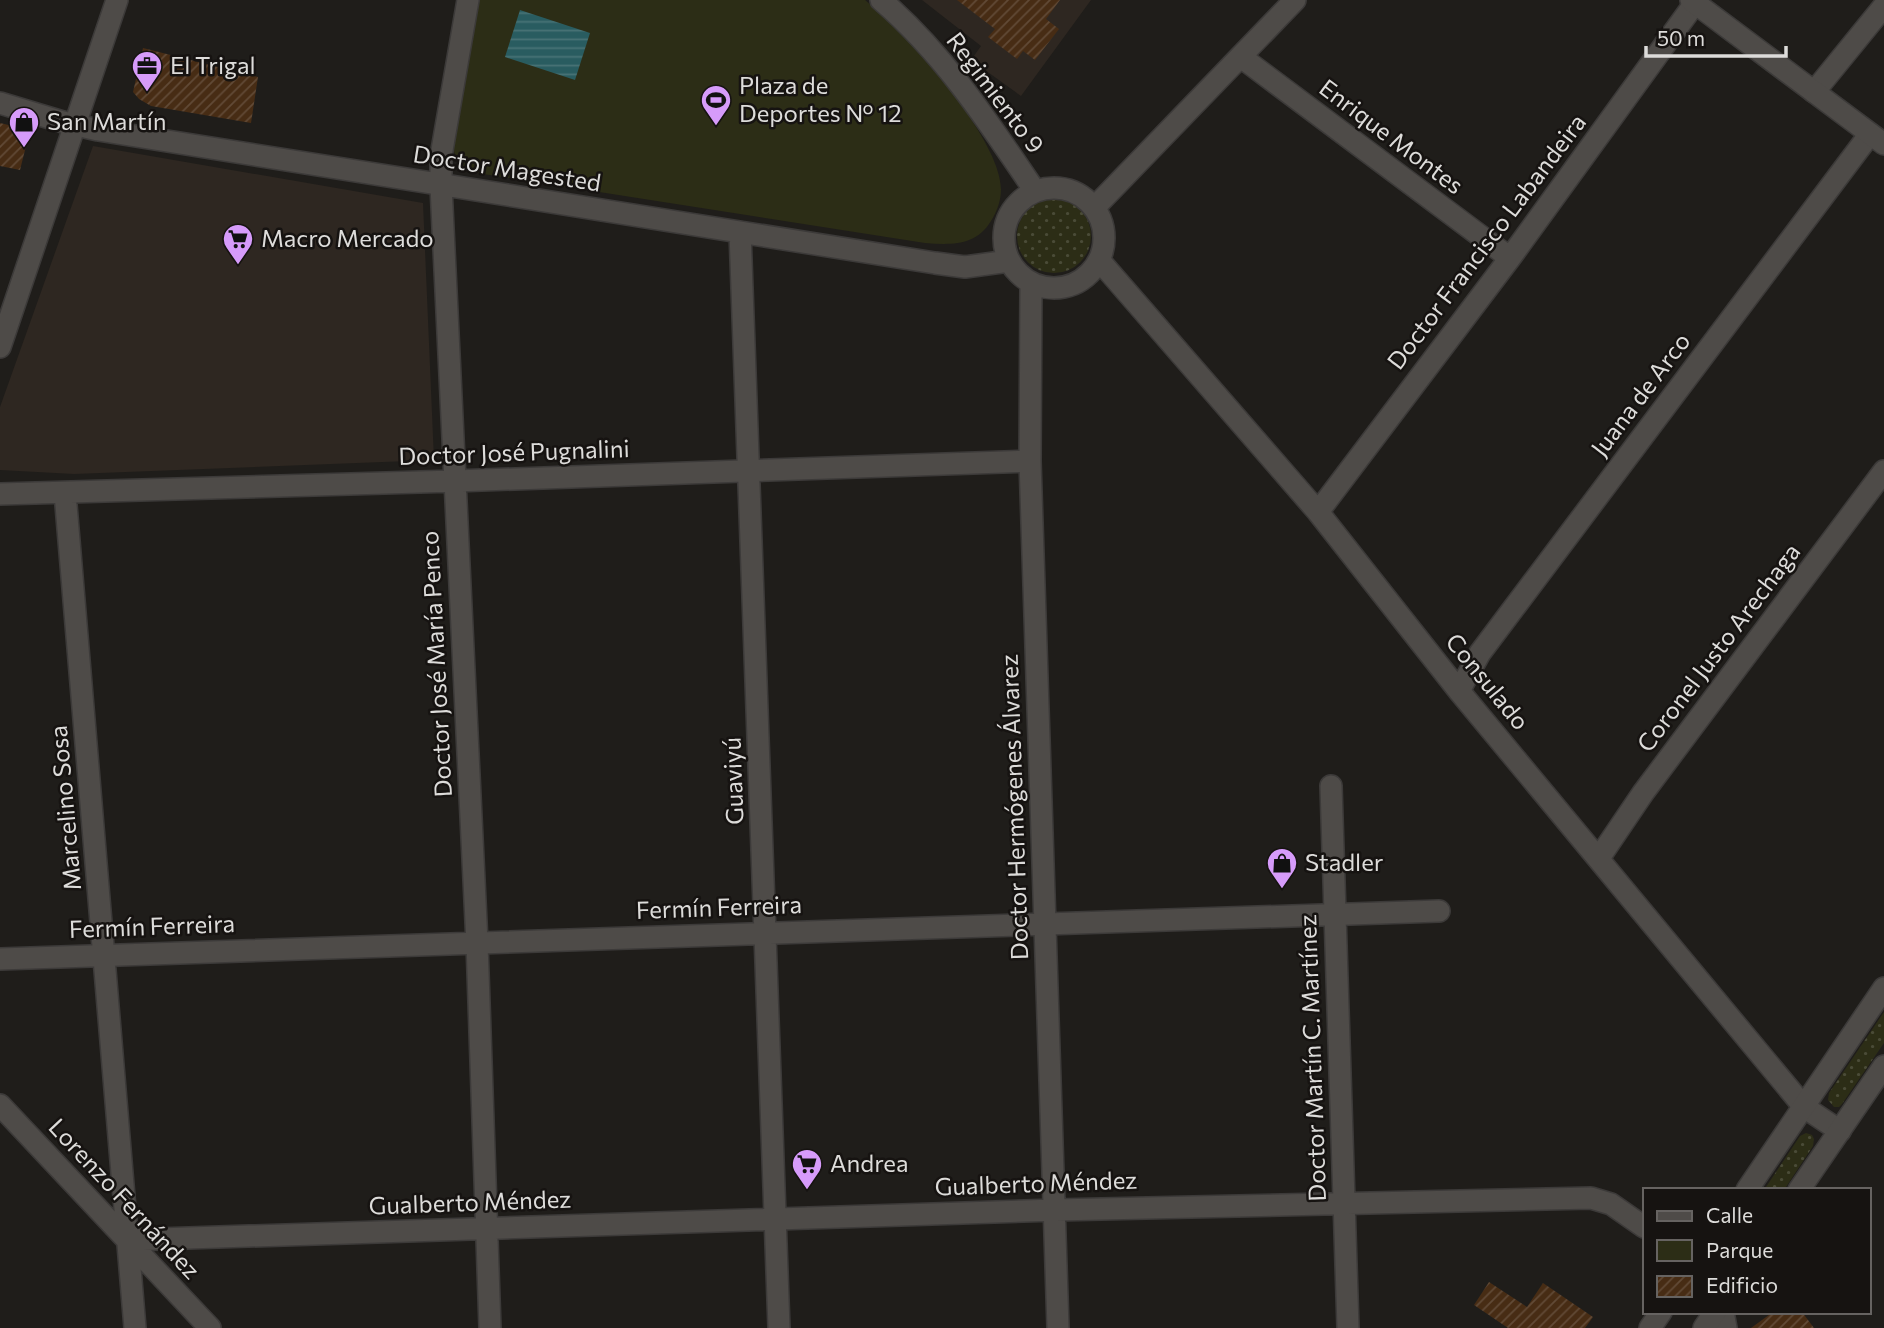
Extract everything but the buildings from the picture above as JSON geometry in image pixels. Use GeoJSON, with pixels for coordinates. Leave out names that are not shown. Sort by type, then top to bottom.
{"type":"FeatureCollection","features":[{"type":"Feature","properties":{"kind":"street"},"geometry":{"type":"LineString","coordinates":[[0,347],[117,0]]}},
{"type":"Feature","properties":{"kind":"street","name":"Doctor José María Penco"},"geometry":{"type":"LineString","coordinates":[[468,0],[441,156],[441,186],[477,943],[490,1328]]}},
{"type":"Feature","properties":{"kind":"street","name":"Regimiento 9"},"geometry":{"type":"LineString","coordinates":[[881,0],[956,77],[1035,191]]}},
{"type":"Feature","properties":{"kind":"street"},"geometry":{"type":"LineString","coordinates":[[1094,208],[1295,0]]}},
{"type":"Feature","properties":{"kind":"street"},"geometry":{"type":"LineString","coordinates":[[1693,1],[1877,139]]}},
{"type":"Feature","properties":{"kind":"street","name":"Doctor Francisco Labandeira"},"geometry":{"type":"LineString","coordinates":[[1318,512],[1510,258],[1693,1]]}},
{"type":"Feature","properties":{"kind":"street"},"geometry":{"type":"LineString","coordinates":[[1814,92],[1884,6]]}},
{"type":"Feature","properties":{"kind":"street","name":"Enrique Montes"},"geometry":{"type":"LineString","coordinates":[[1241,57],[1510,258]]}},
{"type":"Feature","properties":{"kind":"street","name":"Doctor Magested"},"geometry":{"type":"LineString","coordinates":[[0,103],[76,125],[441,186],[955,266],[1009,261]]}},
{"type":"Feature","properties":{"kind":"street","name":"Juana de Arco"},"geometry":{"type":"LineString","coordinates":[[1459,691],[1480,653],[1877,139]]}},
{"type":"Feature","properties":{"kind":"street"},"geometry":{"type":"LineString","coordinates":[[1060,188],[1073,191],[1094,208],[1103,227],[1104,238],[1100,260],[1093,270],[1075,284],[1053,289],[1031,284],[1018,274],[1009,261],[1003,238],[1004,226],[1015,205],[1035,191],[1060,188]]}},
{"type":"Feature","properties":{"kind":"street","name":"Guaviyú"},"geometry":{"type":"LineString","coordinates":[[740,232],[779,1328]]}},
{"type":"Feature","properties":{"kind":"street","name":"Consulado"},"geometry":{"type":"LineString","coordinates":[[1100,260],[1318,512],[1459,691],[1804,1107],[1840,1130]]}},
{"type":"Feature","properties":{"kind":"street","name":"Doctor Hermógenes Álvarez"},"geometry":{"type":"LineString","coordinates":[[1031,284],[1030,461],[1058,1328]]}},
{"type":"Feature","properties":{"kind":"street","name":"Doctor José Pugnalini"},"geometry":{"type":"LineString","coordinates":[[0,494],[1030,461]]}},
{"type":"Feature","properties":{"kind":"street","name":"Coronel Justo Arechaga"},"geometry":{"type":"LineString","coordinates":[[1599,858],[1643,793],[1884,471]]}},
{"type":"Feature","properties":{"kind":"street","name":"Marcelino Sosa"},"geometry":{"type":"LineString","coordinates":[[65,493],[135,1328]]}},
{"type":"Feature","properties":{"kind":"street","name":"Doctor Martín C. Martínez"},"geometry":{"type":"LineString","coordinates":[[1331,786],[1348,1328]]}},
{"type":"Feature","properties":{"kind":"street","name":"Fermín Ferreira"},"geometry":{"type":"LineString","coordinates":[[0,959],[1439,911]]}},
{"type":"Feature","properties":{"kind":"street"},"geometry":{"type":"LineString","coordinates":[[1748,1188],[1884,988]]}},
{"type":"Feature","properties":{"kind":"street"},"geometry":{"type":"LineString","coordinates":[[1800,1188],[1884,1066]]}},
{"type":"Feature","properties":{"kind":"street","name":"Lorenzo Fernández"},"geometry":{"type":"LineString","coordinates":[[0,1105],[210,1328]]}},
{"type":"Feature","properties":{"kind":"street","name":"Gualberto Méndez"},"geometry":{"type":"LineString","coordinates":[[128,1240],[1056,1210],[1591,1198],[1611,1205],[1643,1226]]}},
{"type":"Feature","properties":{"kind":"shaded area"},"geometry":{"type":"Polygon","coordinates":[[[922,0],[1091,0],[1021,96],[971,60],[981,46],[922,0]]]}},
{"type":"Feature","properties":{"kind":"shaded area","name":"Macro Mercado"},"geometry":{"type":"Polygon","coordinates":[[[93,146],[423,203],[434,460],[74,474],[0,470],[0,407],[93,146]]]}},
{"type":"Feature","properties":{"kind":"green space","name":"Plaza de Deportes Nº 12"},"geometry":{"type":"Polygon","coordinates":[[[478,0],[865,0],[917,50],[979,131],[998,173],[1001,190],[997,210],[985,229],[970,239],[953,244],[925,243],[472,171],[457,159],[453,144],[478,0]]]}},
{"type":"Feature","properties":{"kind":"green space"},"geometry":{"type":"Polygon","coordinates":[[[1054,199],[1068,202],[1080,210],[1088,222],[1091,236],[1088,250],[1080,262],[1068,270],[1054,273],[1040,270],[1028,262],[1020,250],[1017,236],[1020,222],[1028,210],[1040,202],[1054,199]]]}},
{"type":"Feature","properties":{"kind":"green space"},"geometry":{"type":"Polygon","coordinates":[[[1884,1012],[1884,1043],[1842,1104],[1834,1107],[1828,1100],[1829,1093],[1884,1012]]]}},
{"type":"Feature","properties":{"kind":"green space"},"geometry":{"type":"Polygon","coordinates":[[[1806,1133],[1812,1135],[1813,1146],[1785,1188],[1765,1188],[1800,1136],[1806,1133]]]}},
{"type":"Feature","properties":{"kind":"water"},"geometry":{"type":"Polygon","coordinates":[[[520,10],[590,33],[575,80],[505,57],[520,10]]]}},
{"type":"Feature","properties":{"kind":"place","name":"El Trigal"},"geometry":{"type":"Point","coordinates":[147,93]}},
{"type":"Feature","properties":{"kind":"place","name":"Plaza de Deportes Nº 12"},"geometry":{"type":"Point","coordinates":[716,127]}},
{"type":"Feature","properties":{"kind":"place","name":"San Martín"},"geometry":{"type":"Point","coordinates":[24,149]}},
{"type":"Feature","properties":{"kind":"place","name":"Macro Mercado"},"geometry":{"type":"Point","coordinates":[238,266]}},
{"type":"Feature","properties":{"kind":"place","name":"Stadler"},"geometry":{"type":"Point","coordinates":[1282,890]}},
{"type":"Feature","properties":{"kind":"place","name":"Andrea"},"geometry":{"type":"Point","coordinates":[807,1191]}}]}
